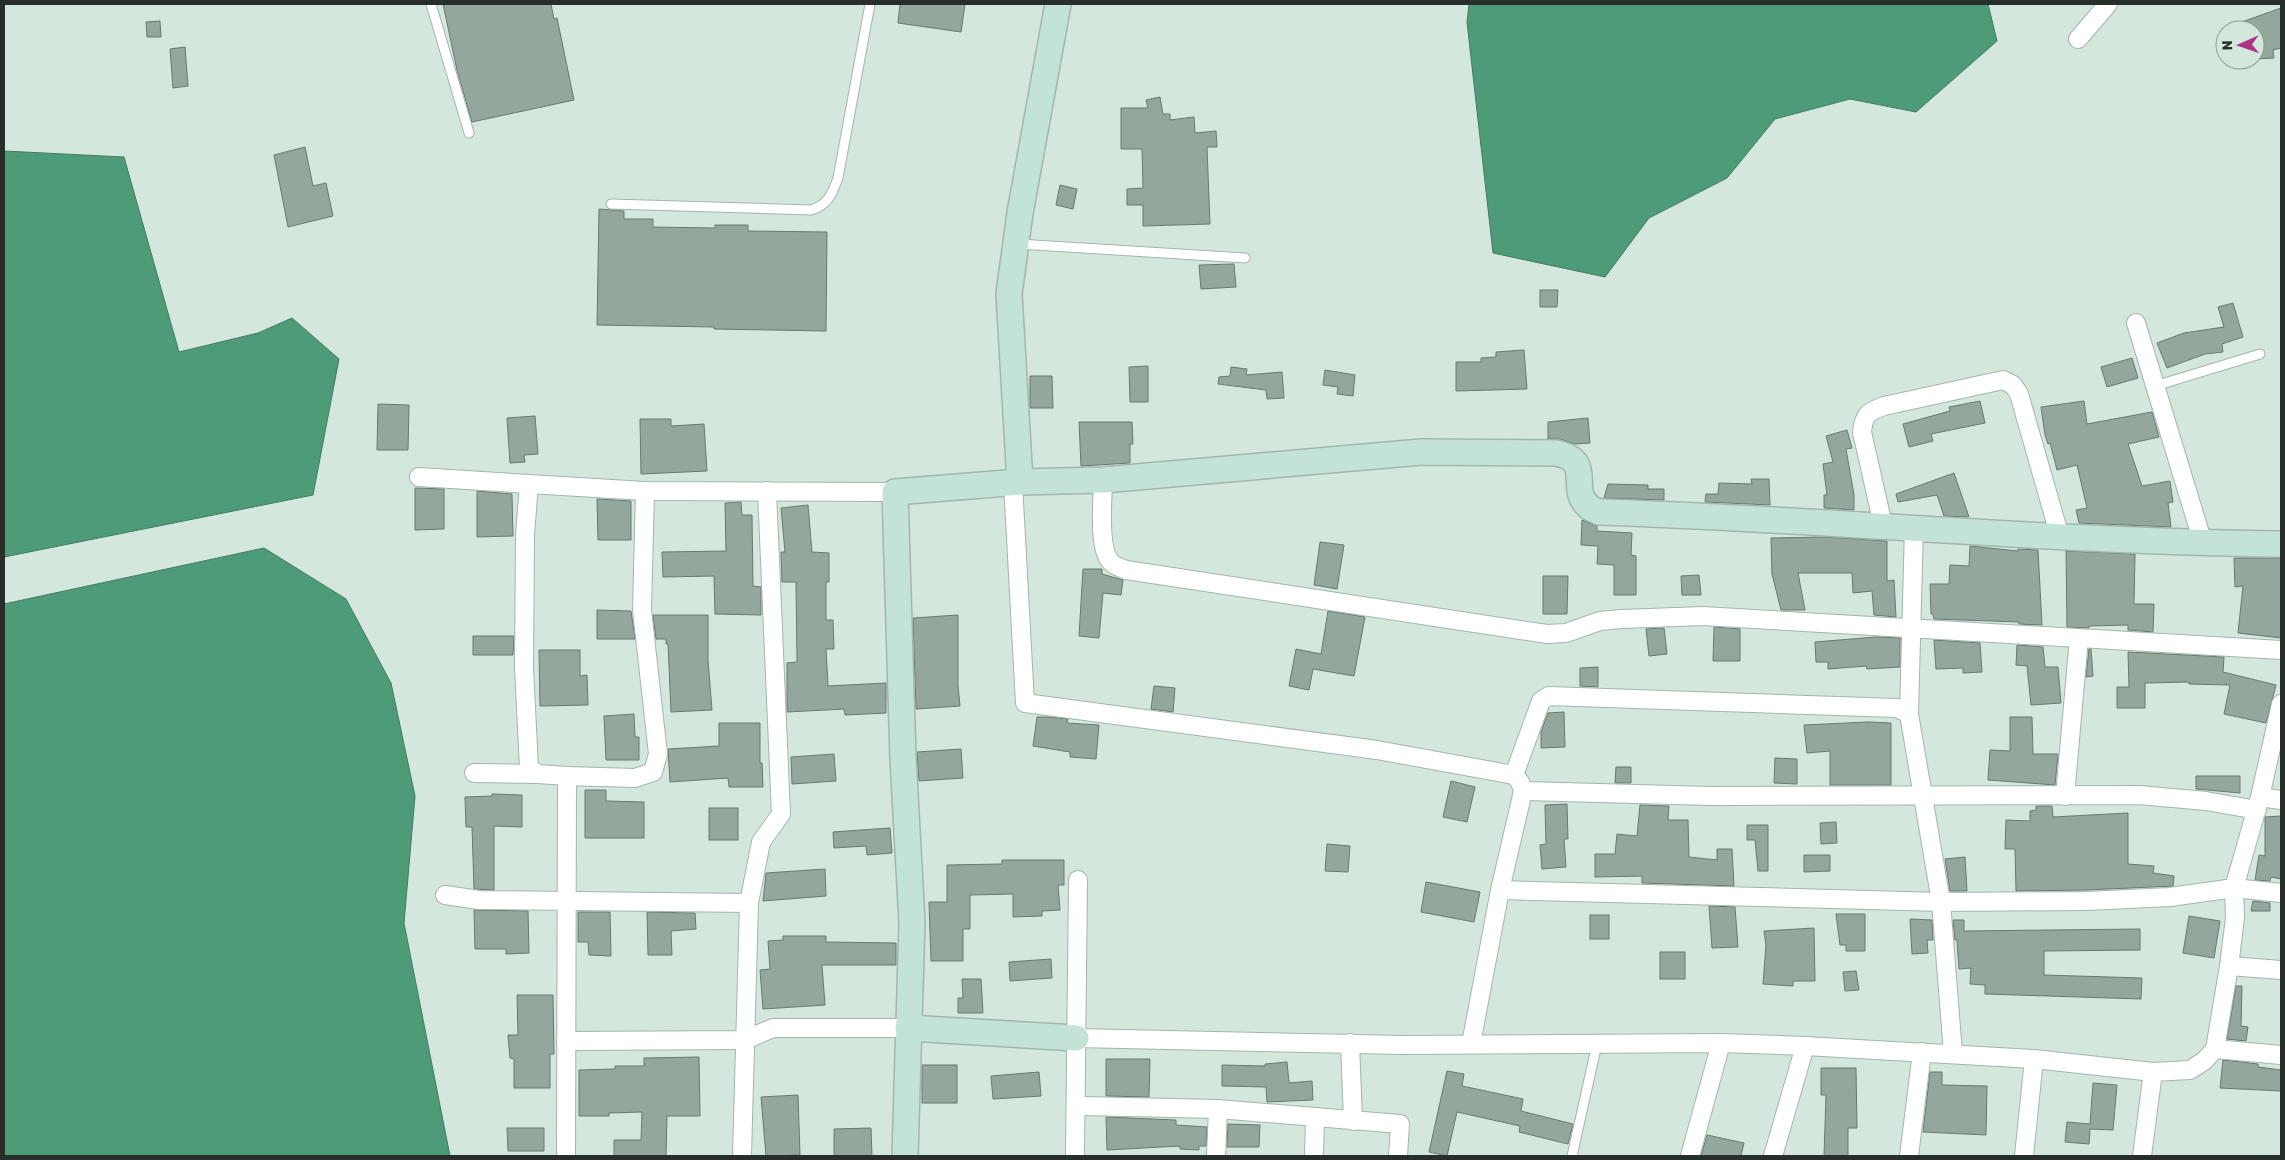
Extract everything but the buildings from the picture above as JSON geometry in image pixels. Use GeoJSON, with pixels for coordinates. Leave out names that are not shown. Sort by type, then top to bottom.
{"type":"FeatureCollection","features":[{"type":"Feature","properties":{"kind":"street"},"geometry":{"type":"LineString","coordinates":[[1058,4],[1009,294],[1025,703],[1377,750],[1514,775],[1520,782],[1523,791],[1500,890],[1470,1044]]}},
{"type":"Feature","properties":{"kind":"street"},"geometry":{"type":"LineString","coordinates":[[2078,39],[2108,4]]}},
{"type":"Feature","properties":{"kind":"street"},"geometry":{"type":"LineString","coordinates":[[2136,323],[2203,543]]}},
{"type":"Feature","properties":{"kind":"street"},"geometry":{"type":"LineString","coordinates":[[1883,525],[1862,432],[1863,420],[1870,412],[1884,406],[2003,380],[2013,384],[2019,394],[2060,538]]}},
{"type":"Feature","properties":{"kind":"street"},"geometry":{"type":"LineString","coordinates":[[419,477],[644,491],[895,492],[1016,482],[1103,480],[1421,452],[1556,452],[1570,456],[1578,464],[1582,497],[1588,506],[1599,512],[1733,516],[2060,538],[2281,544]]}},
{"type":"Feature","properties":{"kind":"street"},"geometry":{"type":"LineString","coordinates":[[1103,480],[1103,542],[1112,564],[1126,570],[1547,634],[1566,633],[1600,621],[1621,618],[1703,616],[2281,650]]}},
{"type":"Feature","properties":{"kind":"street"},"geometry":{"type":"LineString","coordinates":[[529,484],[525,535],[524,668],[529,768],[538,774]]}},
{"type":"Feature","properties":{"kind":"street"},"geometry":{"type":"LineString","coordinates":[[474,773],[635,778],[653,772],[658,754],[642,610],[644,491]]}},
{"type":"Feature","properties":{"kind":"street"},"geometry":{"type":"LineString","coordinates":[[742,1156],[749,903],[761,842],[781,814],[768,491]]}},
{"type":"Feature","properties":{"kind":"street"},"geometry":{"type":"LineString","coordinates":[[895,492],[903,748],[912,922],[905,1156]]}},
{"type":"Feature","properties":{"kind":"street"},"geometry":{"type":"LineString","coordinates":[[1914,527],[1909,714],[1942,902],[1953,1053]]}},
{"type":"Feature","properties":{"kind":"street"},"geometry":{"type":"LineString","coordinates":[[2065,796],[2079,638]]}},
{"type":"Feature","properties":{"kind":"street"},"geometry":{"type":"LineString","coordinates":[[1514,775],[1541,701],[1549,696],[1896,708],[1909,714]]}},
{"type":"Feature","properties":{"kind":"street"},"geometry":{"type":"LineString","coordinates":[[566,1041],[746,1040],[773,1028],[908,1028],[1076,1038],[1470,1044],[1721,1043],[1953,1053],[2034,1059],[2153,1072],[2190,1070],[2204,1061],[2215,1049],[2235,918],[2234,888],[2259,803],[2281,709]]}},
{"type":"Feature","properties":{"kind":"street"},"geometry":{"type":"LineString","coordinates":[[566,1156],[567,776]]}},
{"type":"Feature","properties":{"kind":"street"},"geometry":{"type":"LineString","coordinates":[[1523,791],[1710,796],[2166,796],[2259,803],[2281,800]]}},
{"type":"Feature","properties":{"kind":"street"},"geometry":{"type":"LineString","coordinates":[[1075,1156],[1078,880]]}},
{"type":"Feature","properties":{"kind":"street"},"geometry":{"type":"LineString","coordinates":[[1500,890],[1942,902],[2087,901],[2170,897],[2234,888],[2281,893]]}},
{"type":"Feature","properties":{"kind":"street"},"geometry":{"type":"LineString","coordinates":[[445,895],[479,900],[749,903]]}},
{"type":"Feature","properties":{"kind":"street"},"geometry":{"type":"LineString","coordinates":[[2229,966],[2281,970]]}},
{"type":"Feature","properties":{"kind":"street"},"geometry":{"type":"LineString","coordinates":[[1350,1043],[1353,1121]]}},
{"type":"Feature","properties":{"kind":"street"},"geometry":{"type":"LineString","coordinates":[[1690,1156],[1721,1043]]}},
{"type":"Feature","properties":{"kind":"street"},"geometry":{"type":"LineString","coordinates":[[1773,1156],[1806,1046]]}},
{"type":"Feature","properties":{"kind":"street"},"geometry":{"type":"LineString","coordinates":[[2215,1049],[2281,1055]]}},
{"type":"Feature","properties":{"kind":"street"},"geometry":{"type":"LineString","coordinates":[[1909,1156],[1922,1052]]}},
{"type":"Feature","properties":{"kind":"street"},"geometry":{"type":"LineString","coordinates":[[2024,1156],[2034,1059]]}},
{"type":"Feature","properties":{"kind":"street"},"geometry":{"type":"LineString","coordinates":[[2142,1156],[2153,1072]]}},
{"type":"Feature","properties":{"kind":"street"},"geometry":{"type":"LineString","coordinates":[[1082,1106],[1218,1109],[1400,1124],[1398,1156]]}},
{"type":"Feature","properties":{"kind":"street"},"geometry":{"type":"LineString","coordinates":[[1216,1156],[1218,1109]]}},
{"type":"Feature","properties":{"kind":"street"},"geometry":{"type":"LineString","coordinates":[[1314,1156],[1315,1117]]}},
{"type":"Feature","properties":{"kind":"lane"},"geometry":{"type":"LineString","coordinates":[[431,4],[469,132]]}},
{"type":"Feature","properties":{"kind":"lane"},"geometry":{"type":"LineString","coordinates":[[611,204],[812,210],[822,206],[832,196],[838,178],[870,4]]}},
{"type":"Feature","properties":{"kind":"lane"},"geometry":{"type":"LineString","coordinates":[[1016,244],[1245,258]]}},
{"type":"Feature","properties":{"kind":"lane"},"geometry":{"type":"LineString","coordinates":[[2155,386],[2260,354]]}},
{"type":"Feature","properties":{"kind":"lane"},"geometry":{"type":"LineString","coordinates":[[1572,1156],[1597,1044]]}},
{"type":"Feature","properties":{"kind":"shaded area"},"geometry":{"type":"Polygon","coordinates":[[[1469,4],[1988,4],[1997,41],[1916,112],[1850,99],[1775,119],[1727,178],[1649,218],[1605,277],[1493,253],[1467,22],[1469,4]]]}},
{"type":"Feature","properties":{"kind":"shaded area"},"geometry":{"type":"Polygon","coordinates":[[[4,151],[124,157],[179,352],[258,333],[292,318],[339,359],[313,495],[4,557],[4,151]]]}},
{"type":"Feature","properties":{"kind":"shaded area"},"geometry":{"type":"Polygon","coordinates":[[[264,548],[346,599],[391,683],[415,796],[404,923],[450,1156],[4,1156],[4,604],[264,548]]]}}]}
